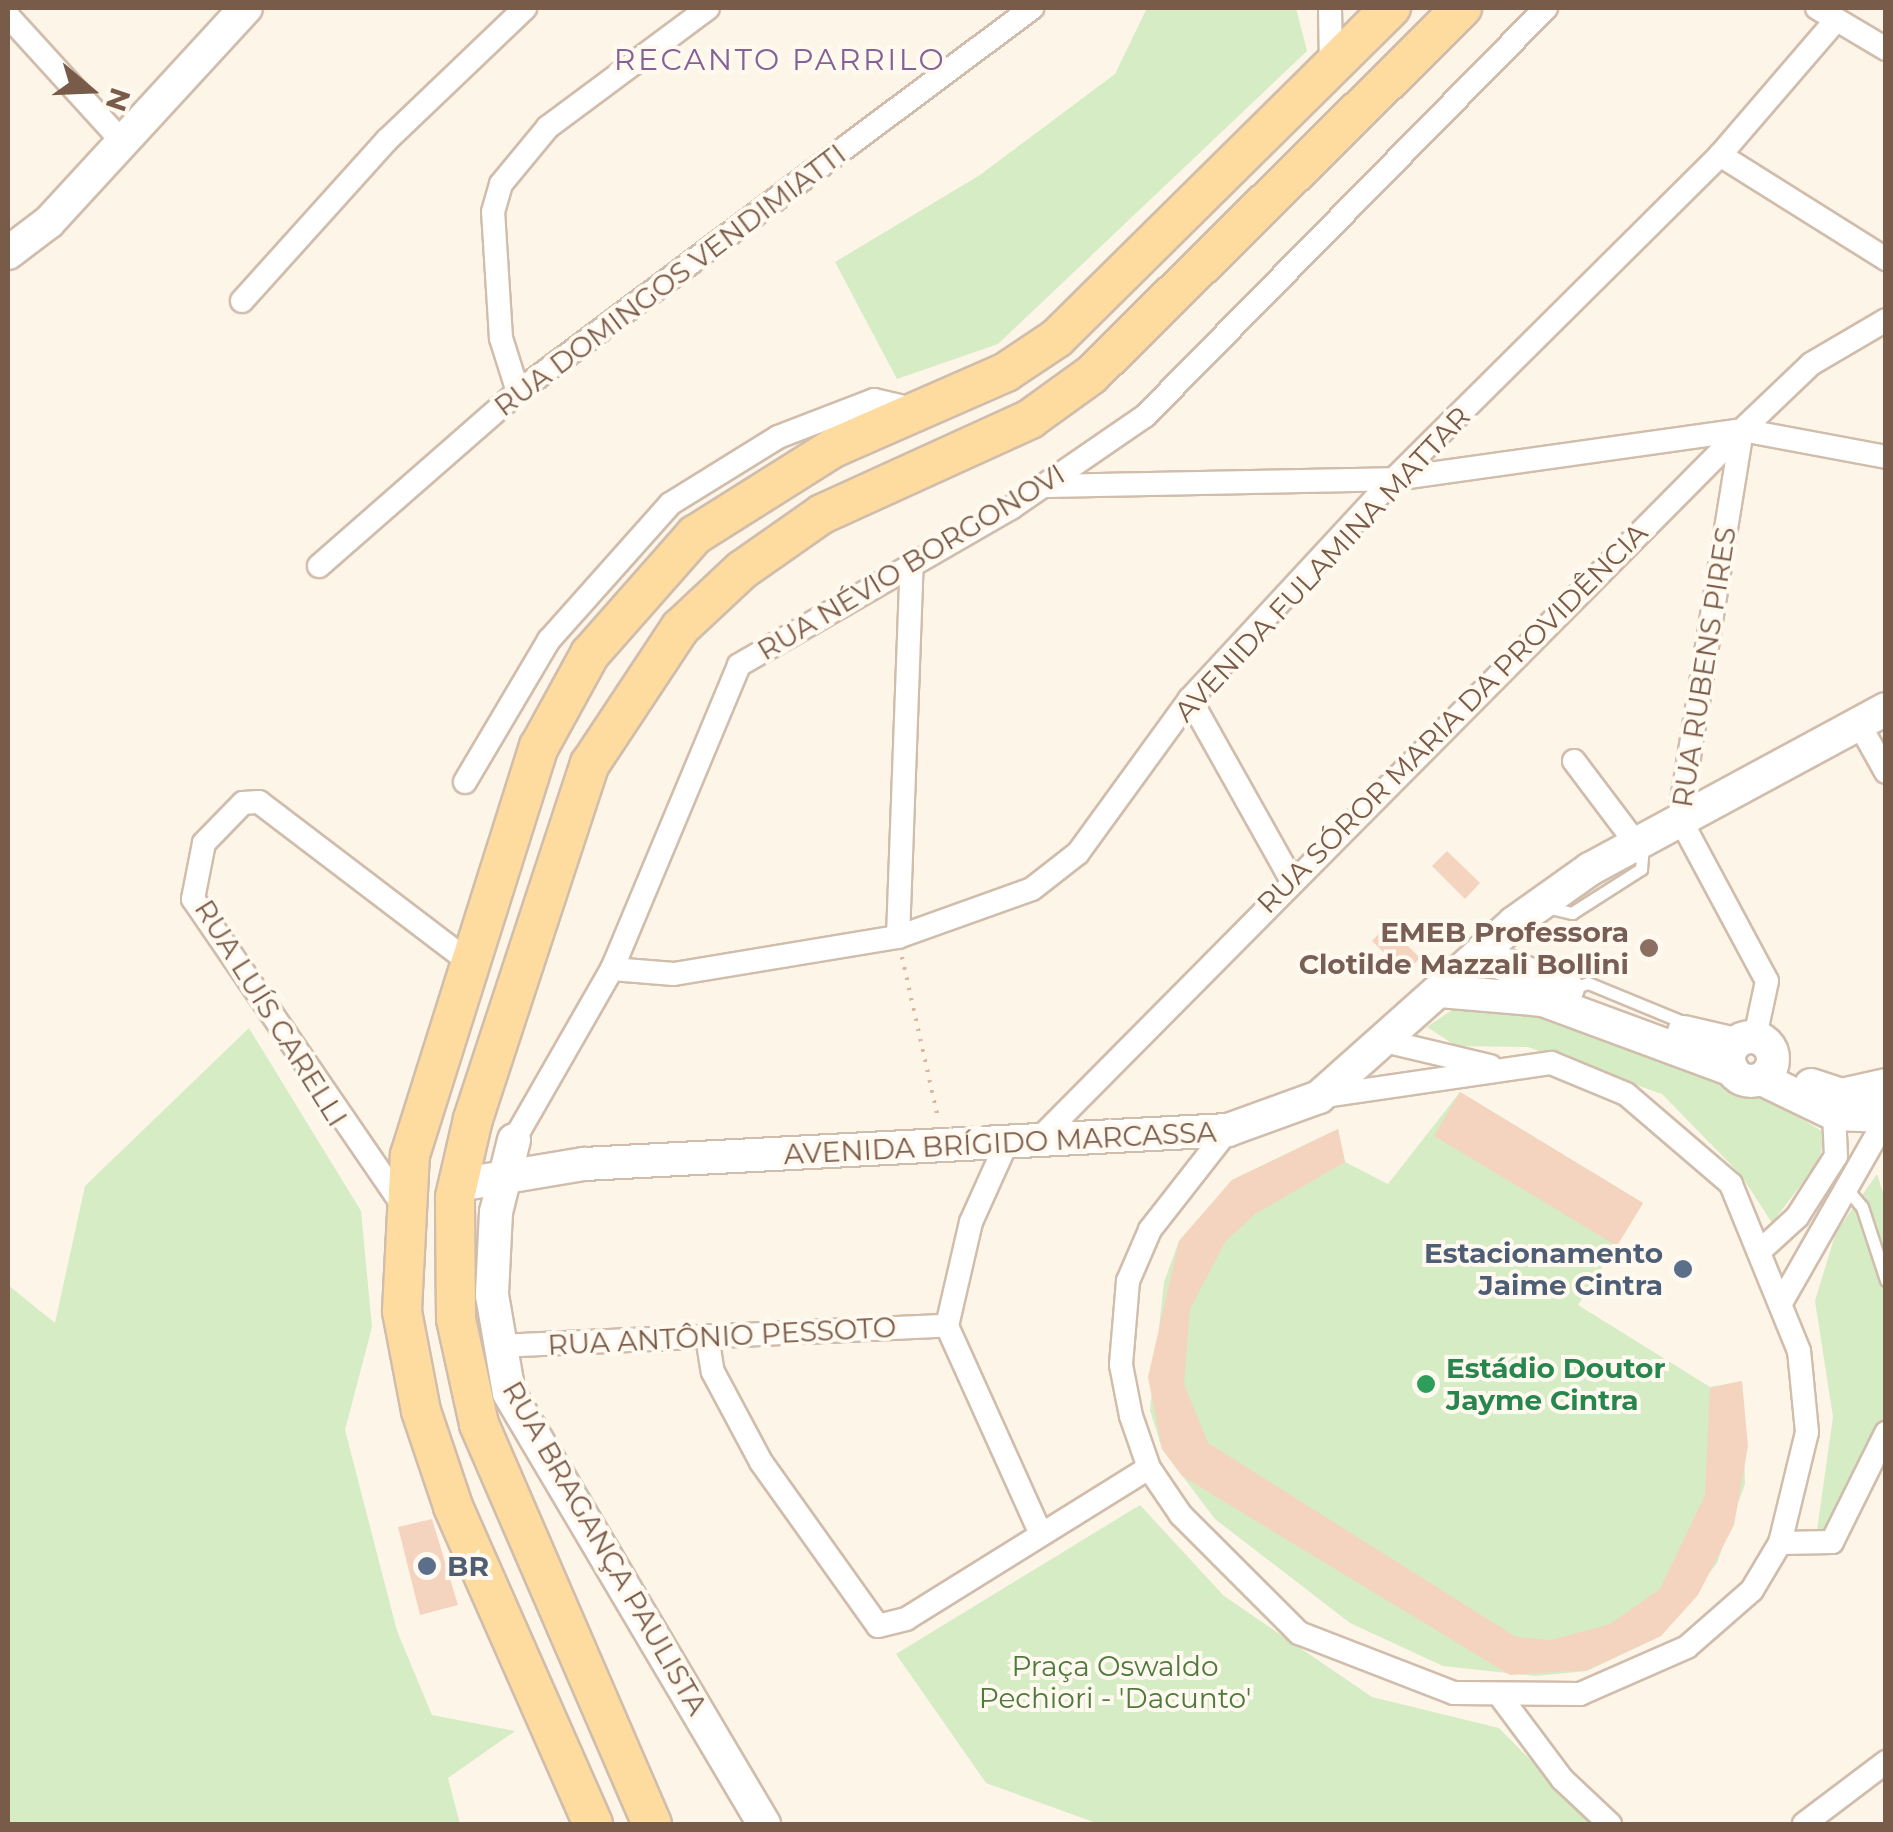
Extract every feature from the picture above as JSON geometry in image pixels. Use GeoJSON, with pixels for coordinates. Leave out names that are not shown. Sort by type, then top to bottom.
{"type":"FeatureCollection","features":[{"type":"Feature","properties":{"kind":"main road"},"geometry":{"type":"LineString","coordinates":[[592,1824],[425,1424],[402,1311],[402,1204],[470,964],[539,748],[590,654],[696,534],[833,448],[925,411],[1056,338],[1391,8]]}},
{"type":"Feature","properties":{"kind":"main road"},"geometry":{"type":"LineString","coordinates":[[652,1824],[475,1410],[456,1319],[458,1185],[473,1119],[572,804],[631,694],[680,628],[742,570],[822,514],[1030,420],[1091,375],[1462,8]]}},
{"type":"Feature","properties":{"kind":"main road"},"geometry":{"type":"LineString","coordinates":[[539,748],[574,760],[572,804]]}},
{"type":"Feature","properties":{"kind":"main road"},"geometry":{"type":"LineString","coordinates":[[425,1424],[475,1410]]}},
{"type":"Feature","properties":{"kind":"street"},"geometry":{"type":"LineString","coordinates":[[8,253],[246,8]]}},
{"type":"Feature","properties":{"kind":"street"},"geometry":{"type":"LineString","coordinates":[[242,301],[386,140],[525,8]]}},
{"type":"Feature","properties":{"kind":"street"},"geometry":{"type":"LineString","coordinates":[[518,392],[501,338],[493,212],[501,184],[548,127],[708,8]]}},
{"type":"Feature","properties":{"kind":"street","name":"RUA DOMINGOS VENDIMIATTI"},"geometry":{"type":"LineString","coordinates":[[318,566],[518,392],[1032,8]]}},
{"type":"Feature","properties":{"kind":"street"},"geometry":{"type":"LineString","coordinates":[[1330,8],[1331,67]]}},
{"type":"Feature","properties":{"kind":"street","name":"RUA NÉVIO BORGONOVI"},"geometry":{"type":"LineString","coordinates":[[514,1140],[612,969],[739,665],[1044,486],[1144,416],[1546,8]]}},
{"type":"Feature","properties":{"kind":"street"},"geometry":{"type":"LineString","coordinates":[[1827,14],[1886,49]]}},
{"type":"Feature","properties":{"kind":"street","name":"AVENIDA FULAMINA MATTAR"},"geometry":{"type":"LineString","coordinates":[[612,969],[674,974],[898,937],[1032,889],[1078,853],[1190,699],[1394,479],[1720,156],[1827,14]]}},
{"type":"Feature","properties":{"kind":"street"},"geometry":{"type":"LineString","coordinates":[[8,16],[121,140]]}},
{"type":"Feature","properties":{"kind":"street"},"geometry":{"type":"LineString","coordinates":[[1720,156],[1886,258]]}},
{"type":"Feature","properties":{"kind":"street","name":"RUA SÓROR MARIA DA PROVIDÊNCIA"},"geometry":{"type":"LineString","coordinates":[[947,1326],[970,1222],[1022,1141],[1742,430],[1812,364],[1886,320]]}},
{"type":"Feature","properties":{"kind":"street"},"geometry":{"type":"LineString","coordinates":[[465,782],[549,640],[670,504],[742,453],[874,400],[925,411]]}},
{"type":"Feature","properties":{"kind":"street"},"geometry":{"type":"LineString","coordinates":[[1044,486],[1394,479],[1742,430],[1886,457]]}},
{"type":"Feature","properties":{"kind":"street","name":"RUA RUBENS PIRES"},"geometry":{"type":"LineString","coordinates":[[1742,430],[1679,817],[1768,981],[1769,1001],[1751,1059]]}},
{"type":"Feature","properties":{"kind":"street"},"geometry":{"type":"LineString","coordinates":[[898,937],[912,560]]}},
{"type":"Feature","properties":{"kind":"street"},"geometry":{"type":"LineString","coordinates":[[1190,699],[1290,877]]}},
{"type":"Feature","properties":{"kind":"street"},"geometry":{"type":"LineString","coordinates":[[1872,716],[1886,772]]}},
{"type":"Feature","properties":{"kind":"street","name":"AVENIDA BRÍGIDO MARCASSA"},"geometry":{"type":"LineString","coordinates":[[458,1185],[584,1164],[1228,1130],[1319,1097],[1389,1042],[1526,914],[1640,839],[1872,716]]}},
{"type":"Feature","properties":{"kind":"street"},"geometry":{"type":"LineString","coordinates":[[1574,761],[1640,839]]}},
{"type":"Feature","properties":{"kind":"street","name":"RUA LUÍS CARELLI"},"geometry":{"type":"LineString","coordinates":[[402,1204],[194,900],[204,844],[242,804],[259,802],[470,964]]}},
{"type":"Feature","properties":{"kind":"street"},"geometry":{"type":"LineString","coordinates":[[1526,914],[1560,986]]}},
{"type":"Feature","properties":{"kind":"street"},"geometry":{"type":"LineString","coordinates":[[1479,956],[1841,1095],[1885,1102]]}},
{"type":"Feature","properties":{"kind":"street"},"geometry":{"type":"LineString","coordinates":[[1440,991],[1544,1000],[1751,1059],[1834,1114],[1885,1102]]}},
{"type":"Feature","properties":{"kind":"street"},"geometry":{"type":"LineString","coordinates":[[1389,1042],[1444,1061],[1509,1068]]}},
{"type":"Feature","properties":{"kind":"street"},"geometry":{"type":"LineString","coordinates":[[1228,1130],[1150,1230],[1128,1281],[1121,1365],[1149,1468],[1227,1566],[1299,1633],[1348,1659],[1503,1700],[1580,1694],[1657,1664],[1752,1590],[1780,1543],[1808,1409],[1782,1301],[1731,1184],[1626,1094],[1551,1063],[1319,1097]]}},
{"type":"Feature","properties":{"kind":"street"},"geometry":{"type":"LineString","coordinates":[[1782,1301],[1885,1102]]}},
{"type":"Feature","properties":{"kind":"street"},"geometry":{"type":"LineString","coordinates":[[1761,1250],[1797,1216],[1836,1156],[1834,1114]]}},
{"type":"Feature","properties":{"kind":"street","name":"AVENIDA BRÍGIDO MARCASSA"},"geometry":{"type":"LineString","coordinates":[[473,1119],[514,1140],[584,1164]]}},
{"type":"Feature","properties":{"kind":"street","name":"RUA BRAGANÇA PAULISTA"},"geometry":{"type":"LineString","coordinates":[[514,1140],[502,1176],[498,1346],[509,1393],[764,1824]]}},
{"type":"Feature","properties":{"kind":"street"},"geometry":{"type":"LineString","coordinates":[[947,1326],[1039,1530]]}},
{"type":"Feature","properties":{"kind":"street","name":"RUA ANTÔNIO PESSOTO"},"geometry":{"type":"LineString","coordinates":[[498,1346],[947,1326]]}},
{"type":"Feature","properties":{"kind":"street"},"geometry":{"type":"LineString","coordinates":[[707,1336],[714,1372],[761,1462],[864,1616],[893,1627],[1039,1530],[1149,1468]]}},
{"type":"Feature","properties":{"kind":"street"},"geometry":{"type":"LineString","coordinates":[[1780,1543],[1832,1542],[1882,1439]]}},
{"type":"Feature","properties":{"kind":"street"},"geometry":{"type":"LineString","coordinates":[[1503,1700],[1562,1780],[1610,1824]]}},
{"type":"Feature","properties":{"kind":"street"},"geometry":{"type":"LineString","coordinates":[[1804,1824],[1886,1762]]}},
{"type":"Feature","properties":{"kind":"lane"},"geometry":{"type":"LineString","coordinates":[[1843,1185],[1862,1207],[1886,1280]]}},
{"type":"Feature","properties":{"kind":"path"},"geometry":{"type":"LineString","coordinates":[[898,937],[944,1147]]}},
{"type":"Feature","properties":{"kind":"green space"},"geometry":{"type":"Polygon","coordinates":[[[1147,8],[1296,8],[1307,51],[998,344],[897,379],[835,262],[980,175],[1115,74],[1147,8]]]}},
{"type":"Feature","properties":{"kind":"green space"},"geometry":{"type":"Polygon","coordinates":[[[1458,1006],[1535,1009],[1752,1089],[1825,1133],[1819,1161],[1772,1223],[1741,1175],[1662,1094],[1528,1047],[1456,1046],[1427,1027],[1458,1006]]]}},
{"type":"Feature","properties":{"kind":"green space"},"geometry":{"type":"Polygon","coordinates":[[[249,1028],[361,1211],[372,1327],[345,1430],[397,1631],[432,1715],[515,1731],[448,1778],[460,1824],[8,1824],[8,1285],[55,1323],[85,1186],[249,1028]]]}},
{"type":"Feature","properties":{"kind":"green space","name":"Estádio Doutor Jayme Cintra"},"geometry":{"type":"Polygon","coordinates":[[[1460,1092],[1643,1203],[1578,1305],[1710,1387],[1742,1381],[1745,1484],[1717,1563],[1661,1636],[1587,1671],[1535,1676],[1443,1666],[1350,1623],[1215,1519],[1162,1449],[1150,1410],[1164,1282],[1179,1241],[1232,1180],[1338,1129],[1345,1162],[1388,1184],[1460,1092]]]}},
{"type":"Feature","properties":{"kind":"green space"},"geometry":{"type":"Polygon","coordinates":[[[1877,1174],[1886,1202],[1885,1424],[1868,1441],[1824,1539],[1817,1530],[1833,1417],[1815,1301],[1836,1232],[1877,1174]]]}},
{"type":"Feature","properties":{"kind":"green space","name":"Praça Oswaldo Pechiori - 'Dacunto'"},"geometry":{"type":"Polygon","coordinates":[[[1140,1505],[1224,1596],[1372,1697],[1499,1728],[1593,1824],[1099,1824],[986,1783],[896,1654],[1140,1505]]]}},
{"type":"Feature","properties":{"kind":"building"},"geometry":{"type":"Polygon","coordinates":[[[1447,851],[1480,883],[1465,899],[1432,866],[1447,851]]]}},
{"type":"Feature","properties":{"kind":"building"},"geometry":{"type":"Polygon","coordinates":[[[1387,925],[1420,958],[1405,973],[1372,941],[1387,925]]]}},
{"type":"Feature","properties":{"kind":"building"},"geometry":{"type":"Polygon","coordinates":[[[1460,1092],[1643,1203],[1617,1246],[1434,1136],[1460,1092]]]}},
{"type":"Feature","properties":{"kind":"building"},"geometry":{"type":"Polygon","coordinates":[[[1338,1129],[1345,1162],[1255,1214],[1225,1242],[1190,1309],[1184,1384],[1208,1443],[1516,1637],[1551,1640],[1610,1624],[1660,1589],[1705,1495],[1710,1388],[1742,1381],[1748,1446],[1734,1525],[1698,1595],[1661,1636],[1587,1670],[1510,1675],[1182,1476],[1162,1449],[1148,1377],[1179,1241],[1232,1180],[1338,1129]]]}},
{"type":"Feature","properties":{"kind":"building","name":"BR"},"geometry":{"type":"Polygon","coordinates":[[[432,1519],[458,1605],[420,1615],[398,1527],[432,1519]]]}},
{"type":"Feature","properties":{"kind":"place","name":"EMEB Professora Clotilde Mazzali Bollini"},"geometry":{"type":"Point","coordinates":[1649,948]}},
{"type":"Feature","properties":{"kind":"place","name":"Estacionamento Jaime Cintra"},"geometry":{"type":"Point","coordinates":[1683,1269]}},
{"type":"Feature","properties":{"kind":"place","name":"Estádio Doutor Jayme Cintra"},"geometry":{"type":"Point","coordinates":[1426,1384]}},
{"type":"Feature","properties":{"kind":"place","name":"BR"},"geometry":{"type":"Point","coordinates":[427,1566]}},
{"type":"Feature","properties":{"kind":"district","name":"RECANTO PARRILO"},"geometry":{"type":"Point","coordinates":[780,60]}}]}
